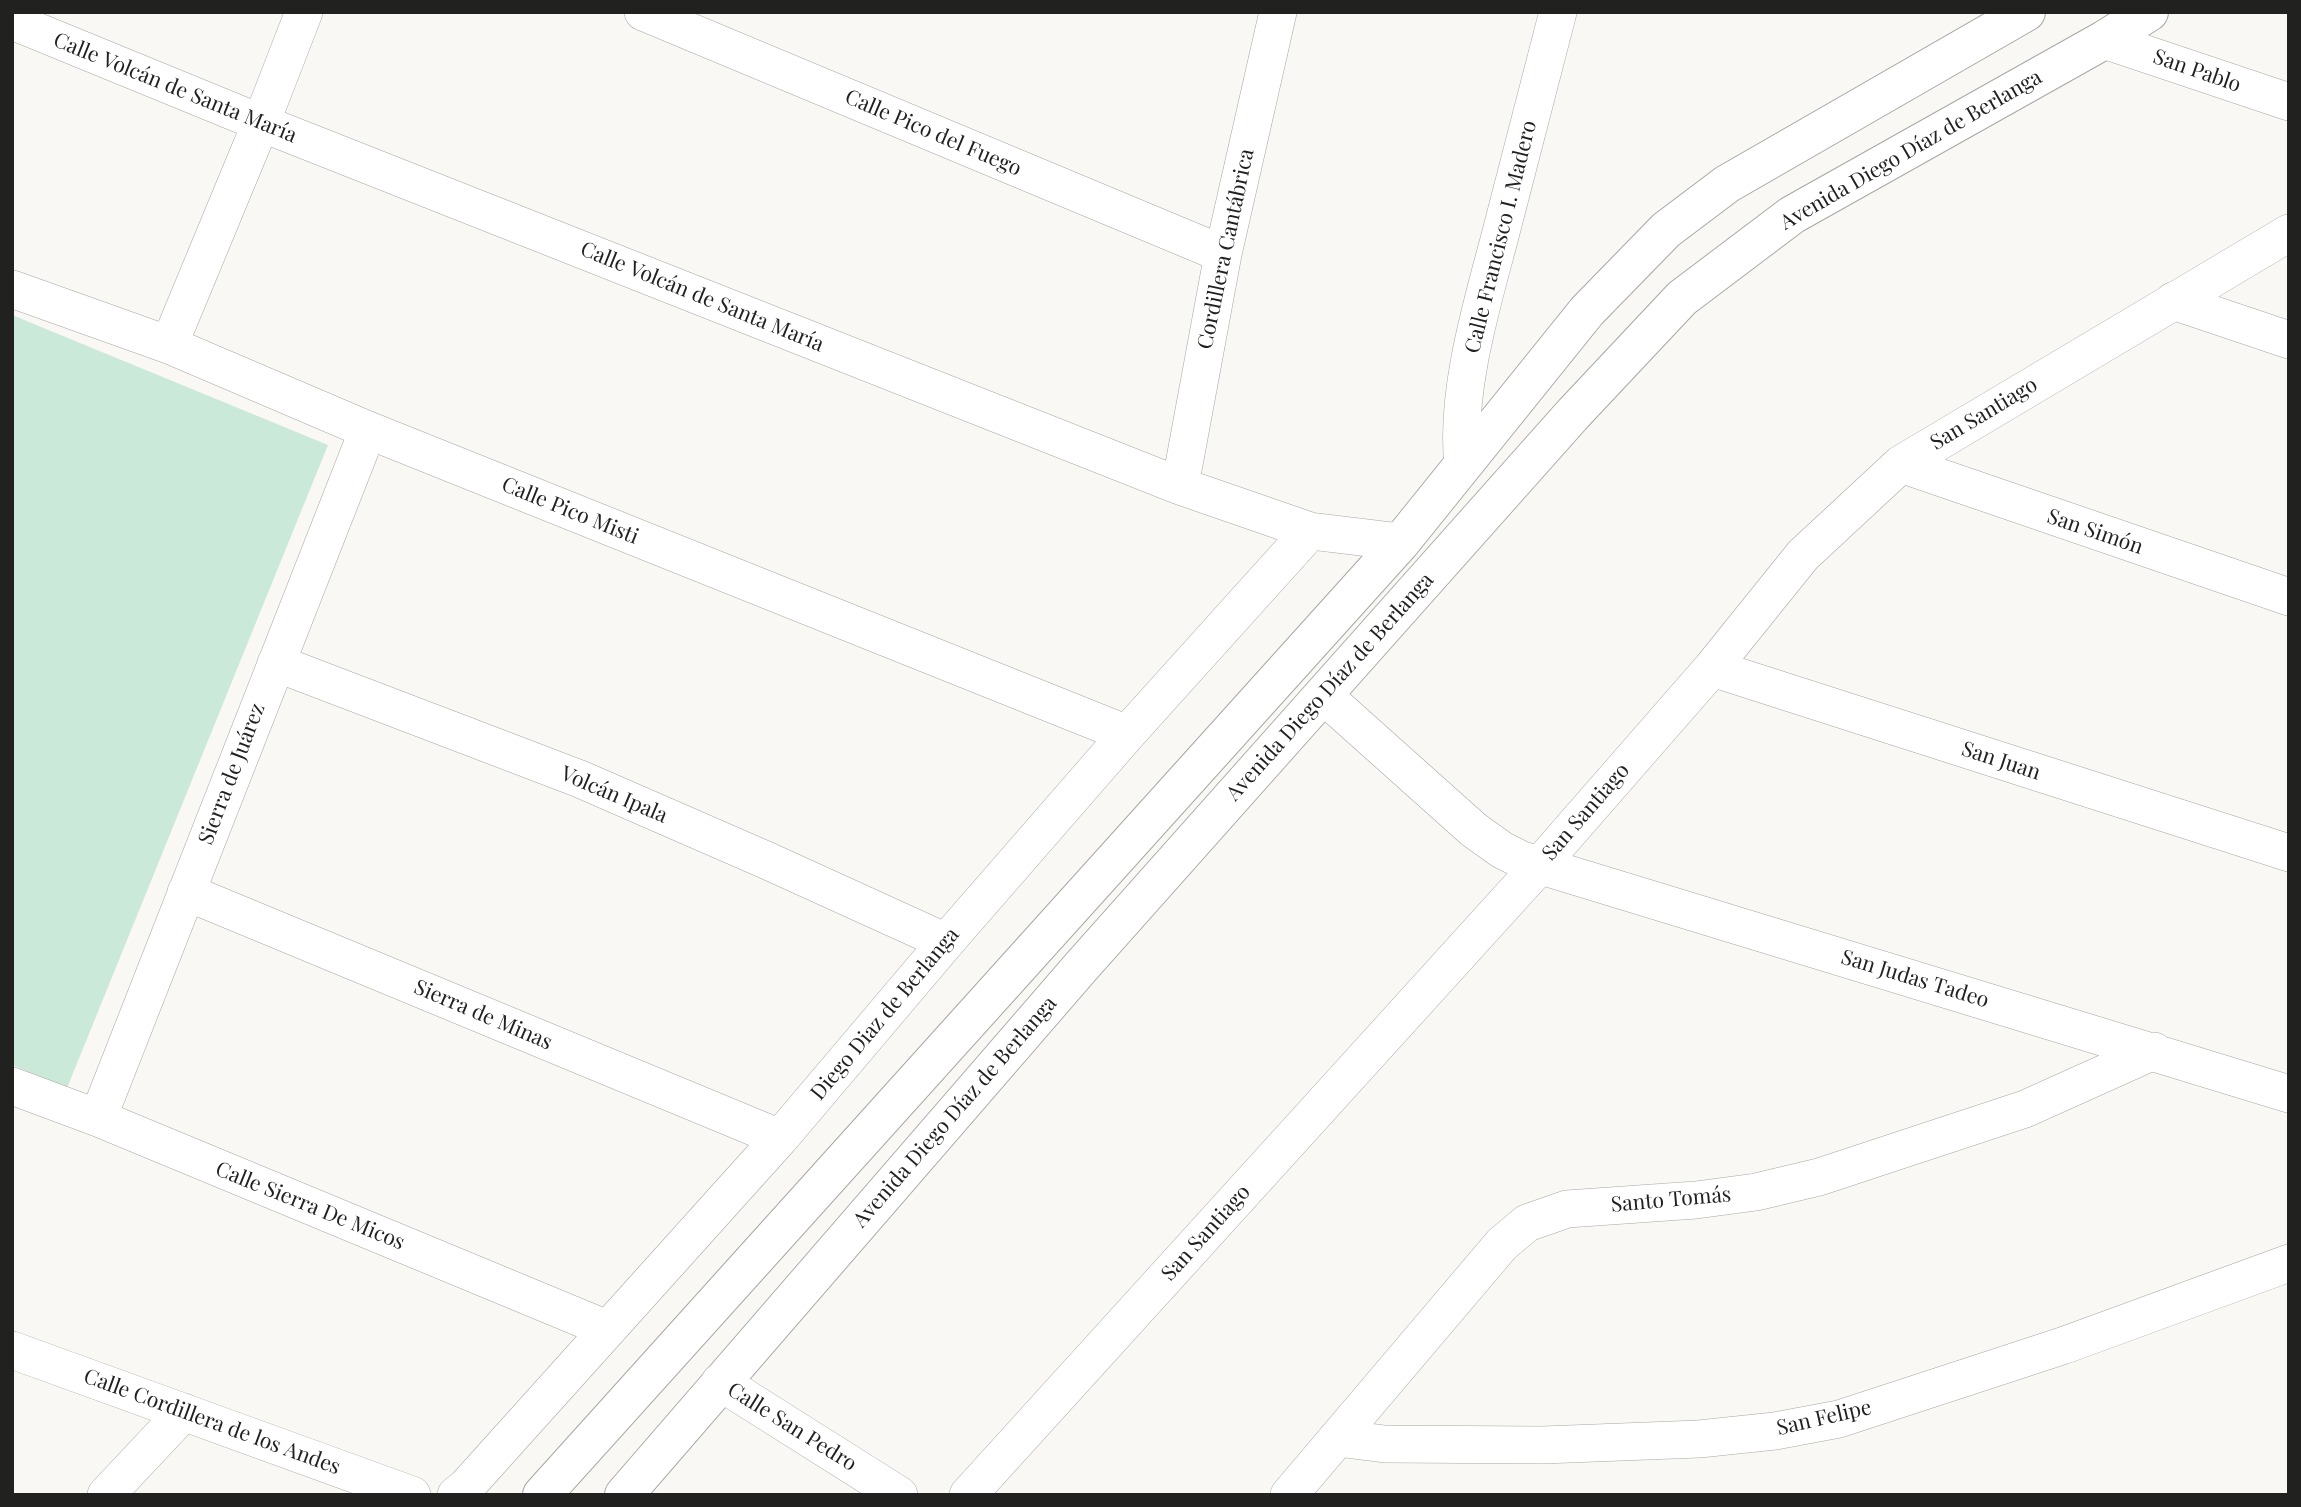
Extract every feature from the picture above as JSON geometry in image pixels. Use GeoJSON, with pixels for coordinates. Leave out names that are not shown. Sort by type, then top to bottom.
{"type":"FeatureCollection","features":[{"type":"Feature","properties":{"kind":"main road"},"geometry":{"type":"LineString","coordinates":[[542,1495],[1401,541],[1587,312],[1666,230],[1727,184],[2026,12]]}},
{"type":"Feature","properties":{"kind":"main road","name":"Avenida Diego Díaz de Berlanga"},"geometry":{"type":"LineString","coordinates":[[624,1495],[1080,968],[1573,414],[1682,298],[1792,215],[2150,12]]}},
{"type":"Feature","properties":{"kind":"street"},"geometry":{"type":"LineString","coordinates":[[169,345],[304,12]]}},
{"type":"Feature","properties":{"kind":"street","name":"Calle Pico del Fuego"},"geometry":{"type":"LineString","coordinates":[[643,12],[1223,254]]}},
{"type":"Feature","properties":{"kind":"street","name":"Calle Francisco I. Madero"},"geometry":{"type":"LineString","coordinates":[[1463,465],[1460,444],[1465,396],[1480,311],[1558,12]]}},
{"type":"Feature","properties":{"kind":"street","name":"Cordillera Cantábrica"},"geometry":{"type":"LineString","coordinates":[[1180,486],[1223,254],[1272,14]]}},
{"type":"Feature","properties":{"kind":"street","name":"Calle Volcán de Santa María"},"geometry":{"type":"LineString","coordinates":[[12,21],[261,123],[1180,486],[1310,531],[1401,541]]}},
{"type":"Feature","properties":{"kind":"street","name":"San Pablo"},"geometry":{"type":"LineString","coordinates":[[2104,40],[2289,102]]}},
{"type":"Feature","properties":{"kind":"street","name":"San Santiago"},"geometry":{"type":"LineString","coordinates":[[968,1495],[1540,865],[1712,668],[1802,555],[1901,464],[2289,233]]}},
{"type":"Feature","properties":{"kind":"street","name":"Calle Pico Misti"},"geometry":{"type":"LineString","coordinates":[[12,289],[169,345],[368,430],[1127,734]]}},
{"type":"Feature","properties":{"kind":"street"},"geometry":{"type":"LineString","coordinates":[[2173,301],[2289,341]]}},
{"type":"Feature","properties":{"kind":"street","name":"Sierra de Juárez"},"geometry":{"type":"LineString","coordinates":[[98,1118],[368,430]]}},
{"type":"Feature","properties":{"kind":"street","name":"San Simón"},"geometry":{"type":"LineString","coordinates":[[1901,464],[2289,597]]}},
{"type":"Feature","properties":{"kind":"street","name":"Diego Diaz de Berlanga"},"geometry":{"type":"LineString","coordinates":[[456,1495],[780,1138],[1127,734],[1310,531]]}},
{"type":"Feature","properties":{"kind":"street","name":"Volcán Ipala"},"geometry":{"type":"LineString","coordinates":[[276,663],[580,779],[946,942]]}},
{"type":"Feature","properties":{"kind":"street","name":"San Juan"},"geometry":{"type":"LineString","coordinates":[[1712,668],[2289,853]]}},
{"type":"Feature","properties":{"kind":"street","name":"San Judas Tadeo"},"geometry":{"type":"LineString","coordinates":[[1323,695],[1474,830],[1502,850],[1522,860],[2289,1094]]}},
{"type":"Feature","properties":{"kind":"street","name":"Sierra de Minas"},"geometry":{"type":"LineString","coordinates":[[186,892],[780,1138]]}},
{"type":"Feature","properties":{"kind":"street","name":"Santo Tomás"},"geometry":{"type":"LineString","coordinates":[[1289,1495],[1502,1244],[1527,1223],[1567,1209],[1696,1200],[1756,1192],[1819,1177],[2025,1109],[2154,1051]]}},
{"type":"Feature","properties":{"kind":"street","name":"Calle Sierra De Micos"},"geometry":{"type":"LineString","coordinates":[[12,1086],[98,1118],[607,1329]]}},
{"type":"Feature","properties":{"kind":"street","name":"San Felipe"},"geometry":{"type":"LineString","coordinates":[[1337,1438],[1385,1444],[1543,1445],[1699,1439],[1839,1419],[2049,1350],[2289,1263]]}},
{"type":"Feature","properties":{"kind":"street","name":"Calle Cordillera de los Andes"},"geometry":{"type":"LineString","coordinates":[[12,1350],[412,1495]]}},
{"type":"Feature","properties":{"kind":"street","name":"Calle San Pedro"},"geometry":{"type":"LineString","coordinates":[[720,1382],[899,1495]]}},
{"type":"Feature","properties":{"kind":"street"},"geometry":{"type":"LineString","coordinates":[[106,1495],[184,1412]]}},
{"type":"Feature","properties":{"kind":"green space"},"geometry":{"type":"Polygon","coordinates":[[[12,315],[328,445],[67,1088],[12,1065],[12,315]]]}}]}
